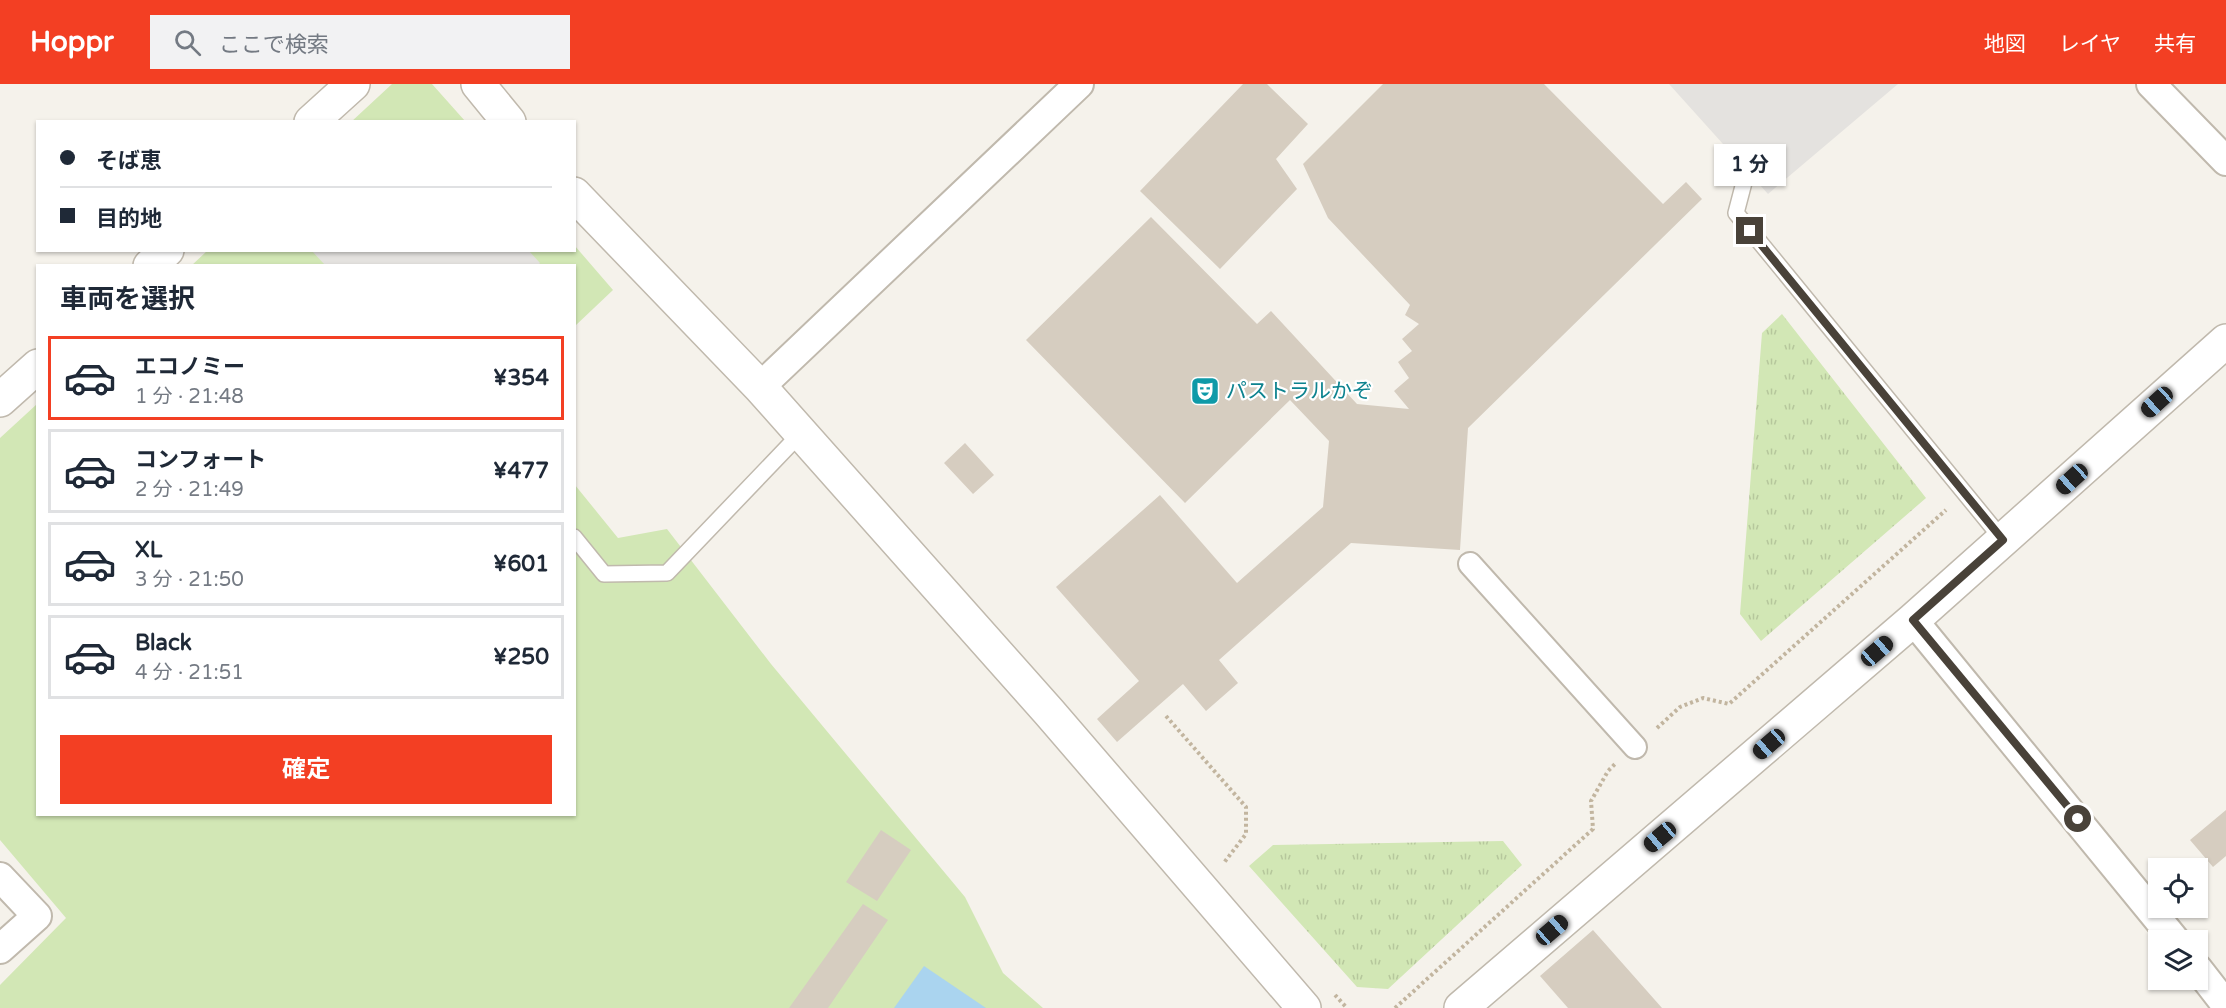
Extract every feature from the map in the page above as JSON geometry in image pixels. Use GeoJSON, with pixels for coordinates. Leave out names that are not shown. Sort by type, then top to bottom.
{"type":"FeatureCollection","features":[{"type":"Feature","properties":{"kind":"street"},"geometry":{"type":"LineString","coordinates":[[313,120],[353,84]]}},
{"type":"Feature","properties":{"kind":"street"},"geometry":{"type":"LineString","coordinates":[[478,84],[507,120]]}},
{"type":"Feature","properties":{"kind":"street"},"geometry":{"type":"LineString","coordinates":[[760,387],[1079,84]]}},
{"type":"Feature","properties":{"kind":"street"},"geometry":{"type":"LineString","coordinates":[[2151,84],[2226,161]]}},
{"type":"Feature","properties":{"kind":"street"},"geometry":{"type":"LineString","coordinates":[[576,196],[760,387],[1049,712],[1304,1008]]}},
{"type":"Feature","properties":{"kind":"street"},"geometry":{"type":"LineString","coordinates":[[152,264],[165,252]]}},
{"type":"Feature","properties":{"kind":"street"},"geometry":{"type":"LineString","coordinates":[[1461,1008],[1913,620],[2226,341]]}},
{"type":"Feature","properties":{"kind":"street"},"geometry":{"type":"LineString","coordinates":[[0,400],[36,368]]}},
{"type":"Feature","properties":{"kind":"street"},"geometry":{"type":"LineString","coordinates":[[1470,564],[1635,747]]}},
{"type":"Feature","properties":{"kind":"street"},"geometry":{"type":"LineString","coordinates":[[1913,620],[2167,930]]}},
{"type":"Feature","properties":{"kind":"street"},"geometry":{"type":"LineString","coordinates":[[0,878],[37,916],[0,949]]}},
{"type":"Feature","properties":{"kind":"street"},"geometry":{"type":"LineString","coordinates":[[2208,982],[2226,1005]]}},
{"type":"Feature","properties":{"kind":"lane"},"geometry":{"type":"LineString","coordinates":[[1747,171],[1736,213],[2003,540]]}},
{"type":"Feature","properties":{"kind":"lane"},"geometry":{"type":"LineString","coordinates":[[576,539],[604,574],[667,573],[801,433]]}},
{"type":"Feature","properties":{"kind":"path"},"geometry":{"type":"LineString","coordinates":[[1395,1008],[1593,829],[1591,801],[1608,771],[1680,707],[1703,699],[1729,704],[1965,494]]}},
{"type":"Feature","properties":{"kind":"path"},"geometry":{"type":"LineString","coordinates":[[1166,716],[1246,807],[1246,834],[1219,870]]}},
{"type":"Feature","properties":{"kind":"path"},"geometry":{"type":"LineString","coordinates":[[1331,991],[1347,1008]]}},
{"type":"Feature","properties":{"kind":"green space"},"geometry":{"type":"Polygon","coordinates":[[[392,84],[432,84],[464,120],[353,120],[392,84]]]}},
{"type":"Feature","properties":{"kind":"green space"},"geometry":{"type":"Polygon","coordinates":[[[576,247],[613,290],[576,325],[576,264],[193,264],[206,252],[576,252],[576,247]]]}},
{"type":"Feature","properties":{"kind":"green space"},"geometry":{"type":"Polygon","coordinates":[[[1782,314],[1926,498],[1761,641],[1740,614],[1762,333],[1782,314]]]}},
{"type":"Feature","properties":{"kind":"green space"},"geometry":{"type":"Polygon","coordinates":[[[36,405],[36,816],[576,816],[576,486],[618,538],[667,529],[771,664],[965,897],[1003,973],[1043,1008],[0,1008],[0,985],[66,918],[0,840],[0,438],[36,405]]]}},
{"type":"Feature","properties":{"kind":"green space"},"geometry":{"type":"Polygon","coordinates":[[[1503,841],[1522,865],[1388,989],[1357,987],[1249,866],[1273,845],[1503,841]]]}},
{"type":"Feature","properties":{"kind":"shaded area"},"geometry":{"type":"Polygon","coordinates":[[[1669,84],[1898,84],[1768,194],[1669,84]]]}},
{"type":"Feature","properties":{"kind":"shaded area"},"geometry":{"type":"Polygon","coordinates":[[[313,252],[530,252],[540,263],[539,264],[324,264],[313,252]]]}},
{"type":"Feature","properties":{"kind":"water"},"geometry":{"type":"Polygon","coordinates":[[[924,966],[986,1008],[894,1008],[924,966]]]}},
{"type":"Feature","properties":{"kind":"building"},"geometry":{"type":"Polygon","coordinates":[[[1243,84],[1267,84],[1308,124],[1276,159],[1297,189],[1220,269],[1140,191],[1243,84]]]}},
{"type":"Feature","properties":{"kind":"building"},"geometry":{"type":"Polygon","coordinates":[[[1383,84],[1544,84],[1663,204],[1686,182],[1702,199],[1468,428],[1460,550],[1351,543],[1219,660],[1238,683],[1206,711],[1183,684],[1117,742],[1097,719],[1139,681],[1056,587],[1160,495],[1237,583],[1323,507],[1329,441],[1290,400],[1185,503],[1026,340],[1151,217],[1257,324],[1271,311],[1357,404],[1409,409],[1394,391],[1409,378],[1398,362],[1412,351],[1402,339],[1419,324],[1405,315],[1410,305],[1328,218],[1303,164],[1383,84]]]}},
{"type":"Feature","properties":{"kind":"building"},"geometry":{"type":"Polygon","coordinates":[[[965,443],[994,475],[973,494],[944,463],[965,443]]]}},
{"type":"Feature","properties":{"kind":"building"},"geometry":{"type":"Polygon","coordinates":[[[2226,810],[2226,856],[2213,867],[2208,858],[2205,858],[2190,840],[2226,810]]]}},
{"type":"Feature","properties":{"kind":"building"},"geometry":{"type":"Polygon","coordinates":[[[881,830],[911,850],[877,901],[846,882],[881,830]]]}},
{"type":"Feature","properties":{"kind":"building"},"geometry":{"type":"Polygon","coordinates":[[[863,904],[888,920],[828,1008],[789,1008],[863,904]]]}},
{"type":"Feature","properties":{"kind":"building"},"geometry":{"type":"Polygon","coordinates":[[[1593,930],[1662,1008],[1568,1008],[1540,976],[1593,930]]]}},
{"type":"Feature","properties":{"kind":"place","name":"パストラルかぞ"},"geometry":{"type":"Point","coordinates":[1205,391]}},
{"type":"Feature","properties":{"kind":"route"},"geometry":{"type":"LineString","coordinates":[[1750,231],[2003,540],[1913,620],[2078,819]]}}]}
